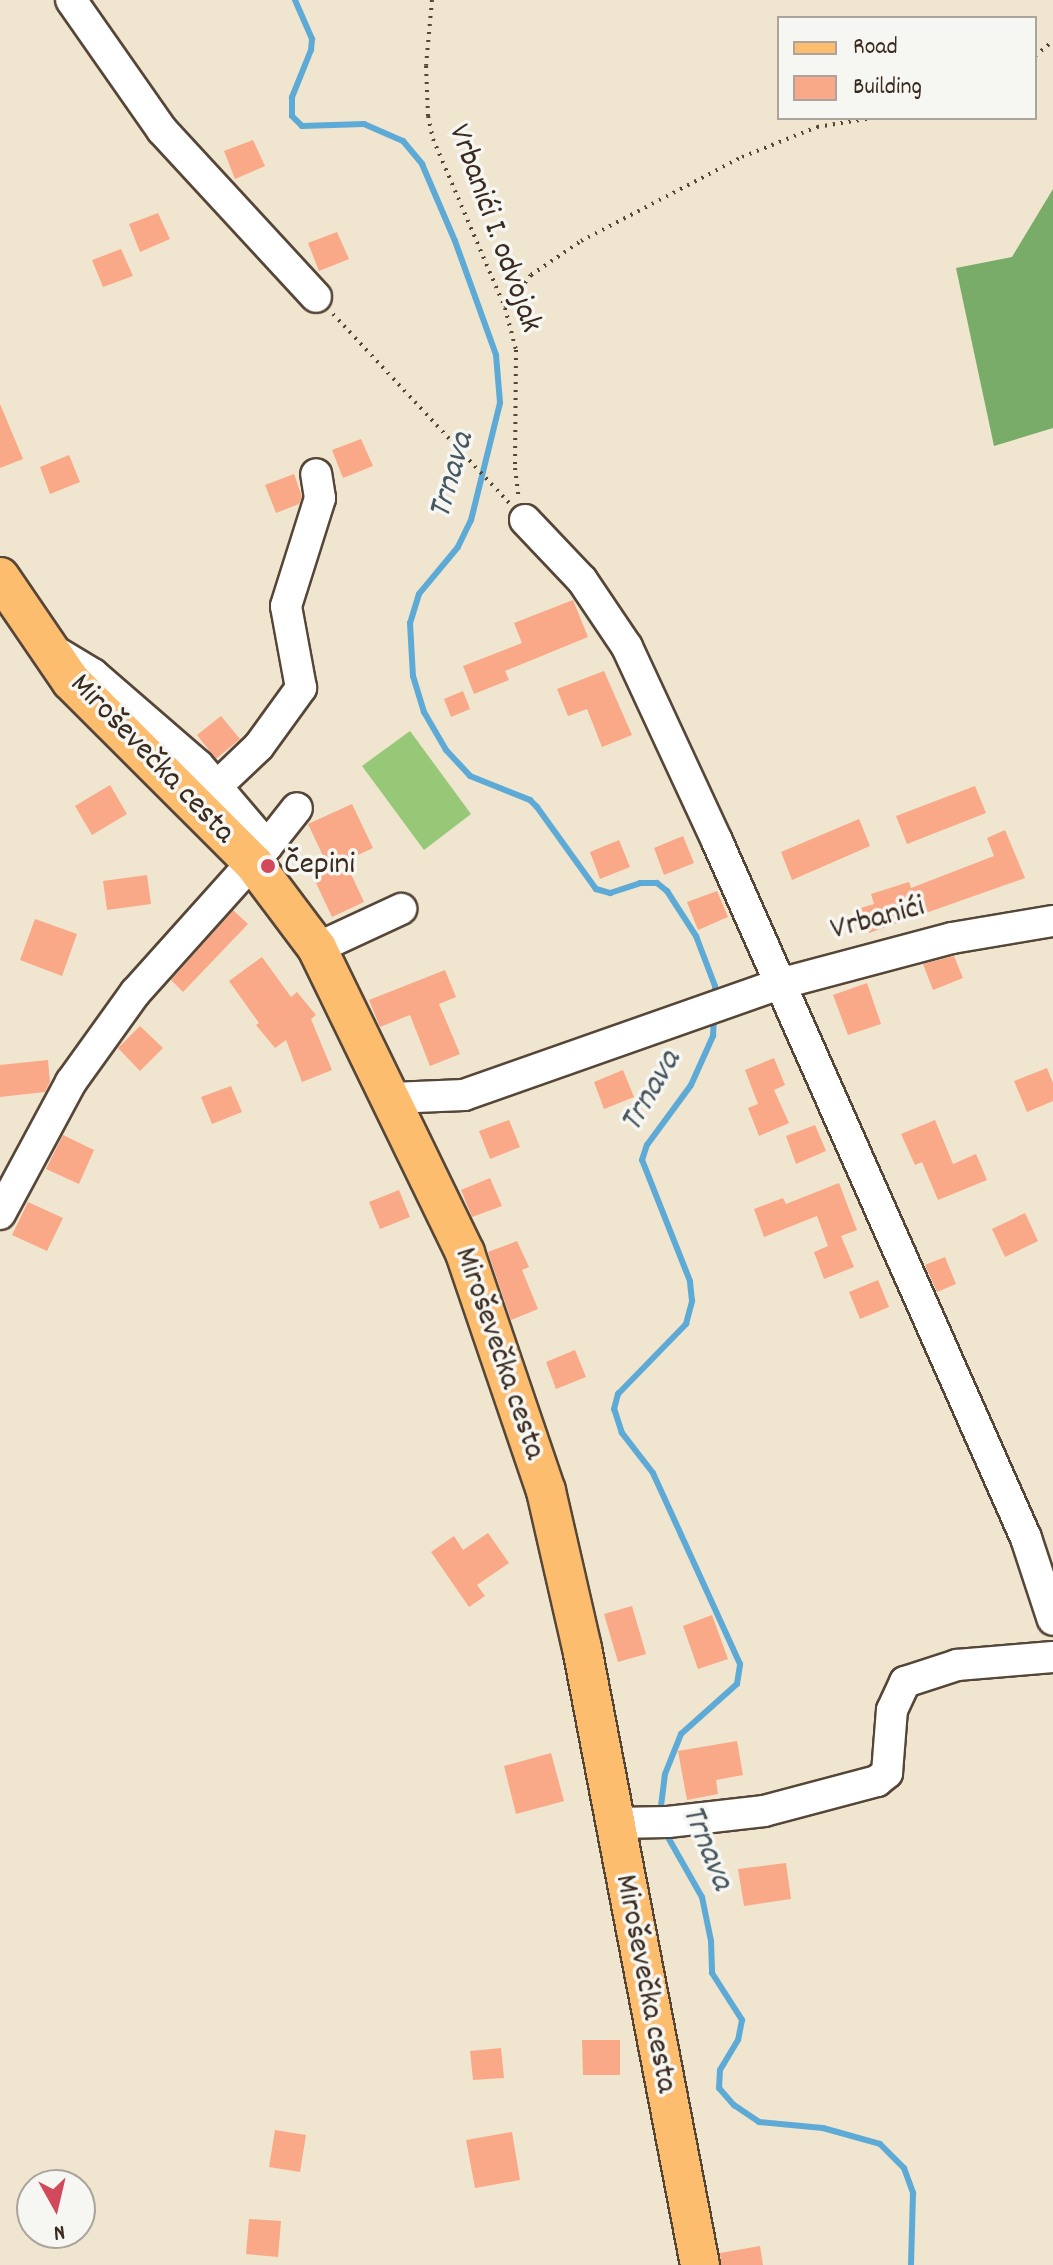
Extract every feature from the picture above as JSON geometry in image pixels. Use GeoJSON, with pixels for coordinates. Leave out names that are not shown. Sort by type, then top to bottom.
{"type":"FeatureCollection","features":[{"type":"Feature","properties":{"kind":"main road","name":"Miroševečka cesta"},"geometry":{"type":"LineString","coordinates":[[0,577],[71,681],[260,855],[317,948],[465,1253],[546,1491],[582,1648],[700,2265]]}},
{"type":"Feature","properties":{"kind":"street"},"geometry":{"type":"LineString","coordinates":[[71,0],[162,130],[217,194],[316,297]]}},
{"type":"Feature","properties":{"kind":"street"},"geometry":{"type":"LineString","coordinates":[[216,787],[259,746],[301,688],[301,672],[286,606],[320,498],[316,474]]}},
{"type":"Feature","properties":{"kind":"street"},"geometry":{"type":"LineString","coordinates":[[525,520],[582,580],[627,647],[1026,1538],[1053,1620]]}},
{"type":"Feature","properties":{"kind":"street"},"geometry":{"type":"LineString","coordinates":[[47,646],[93,674],[198,765],[260,855]]}},
{"type":"Feature","properties":{"kind":"street"},"geometry":{"type":"LineString","coordinates":[[0,1214],[71,1082],[126,1006],[260,855],[297,808]]}},
{"type":"Feature","properties":{"kind":"street"},"geometry":{"type":"LineString","coordinates":[[317,948],[401,909]]}},
{"type":"Feature","properties":{"kind":"street","name":"Vrbanići"},"geometry":{"type":"LineString","coordinates":[[392,1098],[464,1095],[582,1056],[779,984],[952,938],[1053,921]]}},
{"type":"Feature","properties":{"kind":"street"},"geometry":{"type":"LineString","coordinates":[[614,1823],[661,1822],[764,1811],[877,1781],[887,1773],[892,1710],[905,1682],[957,1665],[1053,1657]]}},
{"type":"Feature","properties":{"kind":"path","name":"Vrbanići I. odvojak"},"geometry":{"type":"LineString","coordinates":[[432,0],[426,66],[428,116],[433,139],[505,308],[516,350],[516,489],[525,520]]}},
{"type":"Feature","properties":{"kind":"path"},"geometry":{"type":"LineString","coordinates":[[1037,54],[1053,41]]}},
{"type":"Feature","properties":{"kind":"path"},"geometry":{"type":"LineString","coordinates":[[505,308],[531,275],[581,241],[742,157],[817,127],[860,120]]}},
{"type":"Feature","properties":{"kind":"path"},"geometry":{"type":"LineString","coordinates":[[316,297],[496,489]]}},
{"type":"Feature","properties":{"kind":"green space"},"geometry":{"type":"Polygon","coordinates":[[[1053,189],[1053,428],[994,446],[956,268],[1012,257],[1053,189]]]}},
{"type":"Feature","properties":{"kind":"green space"},"geometry":{"type":"Polygon","coordinates":[[[410,731],[471,814],[424,850],[362,766],[410,731]]]}},
{"type":"Feature","properties":{"kind":"building"},"geometry":{"type":"Polygon","coordinates":[[[253,140],[265,166],[235,179],[224,151],[253,140]]]}},
{"type":"Feature","properties":{"kind":"building"},"geometry":{"type":"Polygon","coordinates":[[[158,213],[170,239],[140,252],[129,224],[158,213]]]}},
{"type":"Feature","properties":{"kind":"building"},"geometry":{"type":"Polygon","coordinates":[[[337,232],[349,259],[319,271],[308,243],[337,232]]]}},
{"type":"Feature","properties":{"kind":"building"},"geometry":{"type":"Polygon","coordinates":[[[121,249],[133,276],[103,287],[92,260],[121,249]]]}},
{"type":"Feature","properties":{"kind":"building"},"geometry":{"type":"Polygon","coordinates":[[[0,404],[23,459],[0,468],[0,404]]]}},
{"type":"Feature","properties":{"kind":"building"},"geometry":{"type":"Polygon","coordinates":[[[361,439],[373,466],[343,478],[332,450],[361,439]]]}},
{"type":"Feature","properties":{"kind":"building"},"geometry":{"type":"Polygon","coordinates":[[[69,455],[80,482],[50,494],[40,467],[69,455]]]}},
{"type":"Feature","properties":{"kind":"building"},"geometry":{"type":"Polygon","coordinates":[[[294,474],[302,497],[299,504],[276,513],[265,485],[294,474]]]}},
{"type":"Feature","properties":{"kind":"building"},"geometry":{"type":"Polygon","coordinates":[[[573,600],[588,637],[505,671],[509,680],[474,694],[463,666],[522,643],[514,623],[573,600]]]}},
{"type":"Feature","properties":{"kind":"building"},"geometry":{"type":"Polygon","coordinates":[[[604,671],[632,735],[602,747],[587,709],[568,716],[557,689],[604,671]]]}},
{"type":"Feature","properties":{"kind":"building"},"geometry":{"type":"Polygon","coordinates":[[[463,691],[470,709],[451,717],[444,699],[463,691]]]}},
{"type":"Feature","properties":{"kind":"building"},"geometry":{"type":"Polygon","coordinates":[[[221,716],[240,739],[216,759],[197,735],[221,716]]]}},
{"type":"Feature","properties":{"kind":"building"},"geometry":{"type":"Polygon","coordinates":[[[110,785],[127,814],[92,835],[75,806],[110,785]]]}},
{"type":"Feature","properties":{"kind":"building"},"geometry":{"type":"Polygon","coordinates":[[[975,786],[986,813],[907,844],[896,816],[975,786]]]}},
{"type":"Feature","properties":{"kind":"building"},"geometry":{"type":"Polygon","coordinates":[[[352,804],[373,848],[345,861],[364,902],[332,917],[309,868],[325,860],[308,824],[352,804]]]}},
{"type":"Feature","properties":{"kind":"building"},"geometry":{"type":"Polygon","coordinates":[[[859,819],[870,846],[792,880],[781,852],[859,819]]]}},
{"type":"Feature","properties":{"kind":"building"},"geometry":{"type":"Polygon","coordinates":[[[1005,830],[1025,878],[869,933],[861,908],[874,904],[871,894],[909,882],[911,888],[994,856],[987,838],[1005,830]]]}},
{"type":"Feature","properties":{"kind":"building"},"geometry":{"type":"Polygon","coordinates":[[[683,836],[694,863],[664,875],[654,848],[683,836]]]}},
{"type":"Feature","properties":{"kind":"building"},"geometry":{"type":"Polygon","coordinates":[[[619,840],[630,867],[600,879],[590,852],[619,840]]]}},
{"type":"Feature","properties":{"kind":"building"},"geometry":{"type":"Polygon","coordinates":[[[147,875],[151,904],[107,910],[103,881],[147,875]]]}},
{"type":"Feature","properties":{"kind":"building"},"geometry":{"type":"Polygon","coordinates":[[[717,891],[728,917],[698,930],[687,902],[717,891]]]}},
{"type":"Feature","properties":{"kind":"building"},"geometry":{"type":"Polygon","coordinates":[[[233,910],[248,924],[183,992],[171,980],[233,910]]]}},
{"type":"Feature","properties":{"kind":"building"},"geometry":{"type":"Polygon","coordinates":[[[35,919],[77,934],[62,976],[20,960],[35,919]]]}},
{"type":"Feature","properties":{"kind":"building"},"geometry":{"type":"Polygon","coordinates":[[[954,956],[963,978],[933,990],[923,964],[954,956]]]}},
{"type":"Feature","properties":{"kind":"building"},"geometry":{"type":"Polygon","coordinates":[[[262,957],[291,997],[297,992],[316,1015],[311,1019],[332,1070],[302,1082],[286,1040],[275,1048],[256,1025],[259,1023],[229,981],[262,957]]]}},
{"type":"Feature","properties":{"kind":"building"},"geometry":{"type":"Polygon","coordinates":[[[445,970],[456,997],[439,1004],[460,1054],[430,1066],[410,1015],[380,1027],[369,1000],[445,970]]]}},
{"type":"Feature","properties":{"kind":"building"},"geometry":{"type":"Polygon","coordinates":[[[867,983],[881,1024],[848,1035],[833,995],[867,983]]]}},
{"type":"Feature","properties":{"kind":"building"},"geometry":{"type":"Polygon","coordinates":[[[140,1026],[163,1048],[140,1071],[118,1048],[140,1026]]]}},
{"type":"Feature","properties":{"kind":"building"},"geometry":{"type":"Polygon","coordinates":[[[774,1058],[785,1085],[774,1090],[789,1123],[759,1136],[748,1108],[758,1104],[745,1070],[774,1058]]]}},
{"type":"Feature","properties":{"kind":"building"},"geometry":{"type":"Polygon","coordinates":[[[48,1060],[50,1082],[45,1092],[0,1097],[0,1065],[48,1060]]]}},
{"type":"Feature","properties":{"kind":"building"},"geometry":{"type":"Polygon","coordinates":[[[1047,1068],[1053,1083],[1053,1101],[1027,1112],[1014,1081],[1047,1068]]]}},
{"type":"Feature","properties":{"kind":"building"},"geometry":{"type":"Polygon","coordinates":[[[623,1070],[634,1097],[604,1109],[594,1082],[623,1070]]]}},
{"type":"Feature","properties":{"kind":"building"},"geometry":{"type":"Polygon","coordinates":[[[231,1086],[242,1112],[212,1124],[201,1097],[231,1086]]]}},
{"type":"Feature","properties":{"kind":"building"},"geometry":{"type":"Polygon","coordinates":[[[509,1120],[520,1147],[490,1159],[479,1131],[509,1120]]]}},
{"type":"Feature","properties":{"kind":"building"},"geometry":{"type":"Polygon","coordinates":[[[935,1120],[953,1164],[976,1154],[987,1180],[938,1200],[922,1162],[915,1165],[901,1134],[935,1120]]]}},
{"type":"Feature","properties":{"kind":"building"},"geometry":{"type":"Polygon","coordinates":[[[815,1125],[826,1151],[796,1164],[786,1136],[815,1125]]]}},
{"type":"Feature","properties":{"kind":"building"},"geometry":{"type":"Polygon","coordinates":[[[63,1135],[94,1150],[79,1184],[46,1169],[63,1135]]]}},
{"type":"Feature","properties":{"kind":"building"},"geometry":{"type":"Polygon","coordinates":[[[490,1178],[502,1206],[472,1217],[461,1190],[490,1178]]]}},
{"type":"Feature","properties":{"kind":"building"},"geometry":{"type":"Polygon","coordinates":[[[839,1183],[857,1230],[841,1236],[854,1267],[824,1279],[814,1252],[828,1246],[817,1216],[764,1237],[754,1209],[783,1198],[786,1204],[839,1183]]]}},
{"type":"Feature","properties":{"kind":"building"},"geometry":{"type":"Polygon","coordinates":[[[399,1190],[410,1217],[380,1229],[369,1202],[399,1190]]]}},
{"type":"Feature","properties":{"kind":"building"},"geometry":{"type":"Polygon","coordinates":[[[28,1202],[63,1218],[47,1251],[12,1235],[28,1202]]]}},
{"type":"Feature","properties":{"kind":"building"},"geometry":{"type":"Polygon","coordinates":[[[1025,1213],[1038,1241],[1005,1257],[992,1229],[1025,1213]]]}},
{"type":"Feature","properties":{"kind":"building"},"geometry":{"type":"Polygon","coordinates":[[[517,1241],[529,1267],[522,1270],[538,1309],[511,1320],[488,1252],[517,1241]]]}},
{"type":"Feature","properties":{"kind":"building"},"geometry":{"type":"Polygon","coordinates":[[[945,1257],[956,1284],[937,1292],[925,1265],[945,1257]]]}},
{"type":"Feature","properties":{"kind":"building"},"geometry":{"type":"Polygon","coordinates":[[[878,1280],[889,1307],[860,1319],[849,1292],[878,1280]]]}},
{"type":"Feature","properties":{"kind":"building"},"geometry":{"type":"Polygon","coordinates":[[[575,1350],[586,1377],[556,1389],[546,1362],[575,1350]]]}},
{"type":"Feature","properties":{"kind":"building"},"geometry":{"type":"Polygon","coordinates":[[[488,1533],[509,1563],[477,1585],[485,1596],[469,1607],[431,1552],[454,1536],[463,1550],[488,1533]]]}},
{"type":"Feature","properties":{"kind":"building"},"geometry":{"type":"Polygon","coordinates":[[[632,1606],[646,1654],[618,1662],[604,1614],[632,1606]]]}},
{"type":"Feature","properties":{"kind":"building"},"geometry":{"type":"Polygon","coordinates":[[[712,1615],[728,1659],[698,1669],[683,1626],[712,1615]]]}},
{"type":"Feature","properties":{"kind":"building"},"geometry":{"type":"Polygon","coordinates":[[[737,1741],[743,1775],[716,1780],[718,1794],[687,1800],[678,1751],[737,1741]]]}},
{"type":"Feature","properties":{"kind":"building"},"geometry":{"type":"Polygon","coordinates":[[[551,1753],[564,1801],[516,1814],[504,1766],[551,1753]]]}},
{"type":"Feature","properties":{"kind":"building"},"geometry":{"type":"Polygon","coordinates":[[[786,1863],[791,1899],[744,1906],[738,1869],[786,1863]]]}},
{"type":"Feature","properties":{"kind":"building"},"geometry":{"type":"Polygon","coordinates":[[[582,2040],[620,2040],[620,2075],[583,2075],[582,2040]]]}},
{"type":"Feature","properties":{"kind":"building"},"geometry":{"type":"Polygon","coordinates":[[[501,2048],[504,2078],[473,2080],[470,2051],[501,2048]]]}},
{"type":"Feature","properties":{"kind":"building"},"geometry":{"type":"Polygon","coordinates":[[[275,2130],[306,2135],[300,2172],[269,2167],[275,2130]]]}},
{"type":"Feature","properties":{"kind":"building"},"geometry":{"type":"Polygon","coordinates":[[[512,2132],[520,2180],[475,2188],[466,2140],[512,2132]]]}},
{"type":"Feature","properties":{"kind":"building"},"geometry":{"type":"Polygon","coordinates":[[[249,2219],[281,2221],[278,2257],[246,2254],[249,2219]]]}},
{"type":"Feature","properties":{"kind":"building"},"geometry":{"type":"Polygon","coordinates":[[[760,2246],[763,2265],[721,2265],[720,2253],[760,2246]]]}},
{"type":"Feature","properties":{"kind":"waterway","name":"Trnava"},"geometry":{"type":"LineString","coordinates":[[295,0],[312,39],[311,50],[292,97],[292,116],[302,126],[364,124],[403,141],[422,164],[455,241],[496,355],[500,403],[471,520],[458,547],[419,594],[410,623],[413,676],[424,712],[446,750],[470,776],[530,800],[537,807],[596,889],[610,893],[640,883],[657,883],[667,891],[696,936],[715,986],[715,996]]}},
{"type":"Feature","properties":{"kind":"waterway","name":"Trnava"},"geometry":{"type":"LineString","coordinates":[[660,1814],[665,1774],[681,1734],[737,1684],[740,1664],[653,1473],[622,1433],[614,1409],[618,1394],[686,1324],[692,1301],[690,1281],[642,1160],[647,1145],[691,1085],[713,1036],[714,1015]]}},
{"type":"Feature","properties":{"kind":"waterway","name":"Trnava"},"geometry":{"type":"LineString","coordinates":[[665,1832],[702,1897],[711,1941],[712,1973],[742,2020],[738,2040],[720,2070],[719,2088],[734,2105],[759,2122],[823,2128],[880,2144],[904,2168],[913,2193],[911,2265]]}},
{"type":"Feature","properties":{"kind":"place","name":"Čepini"},"geometry":{"type":"Point","coordinates":[268,866]}}]}
